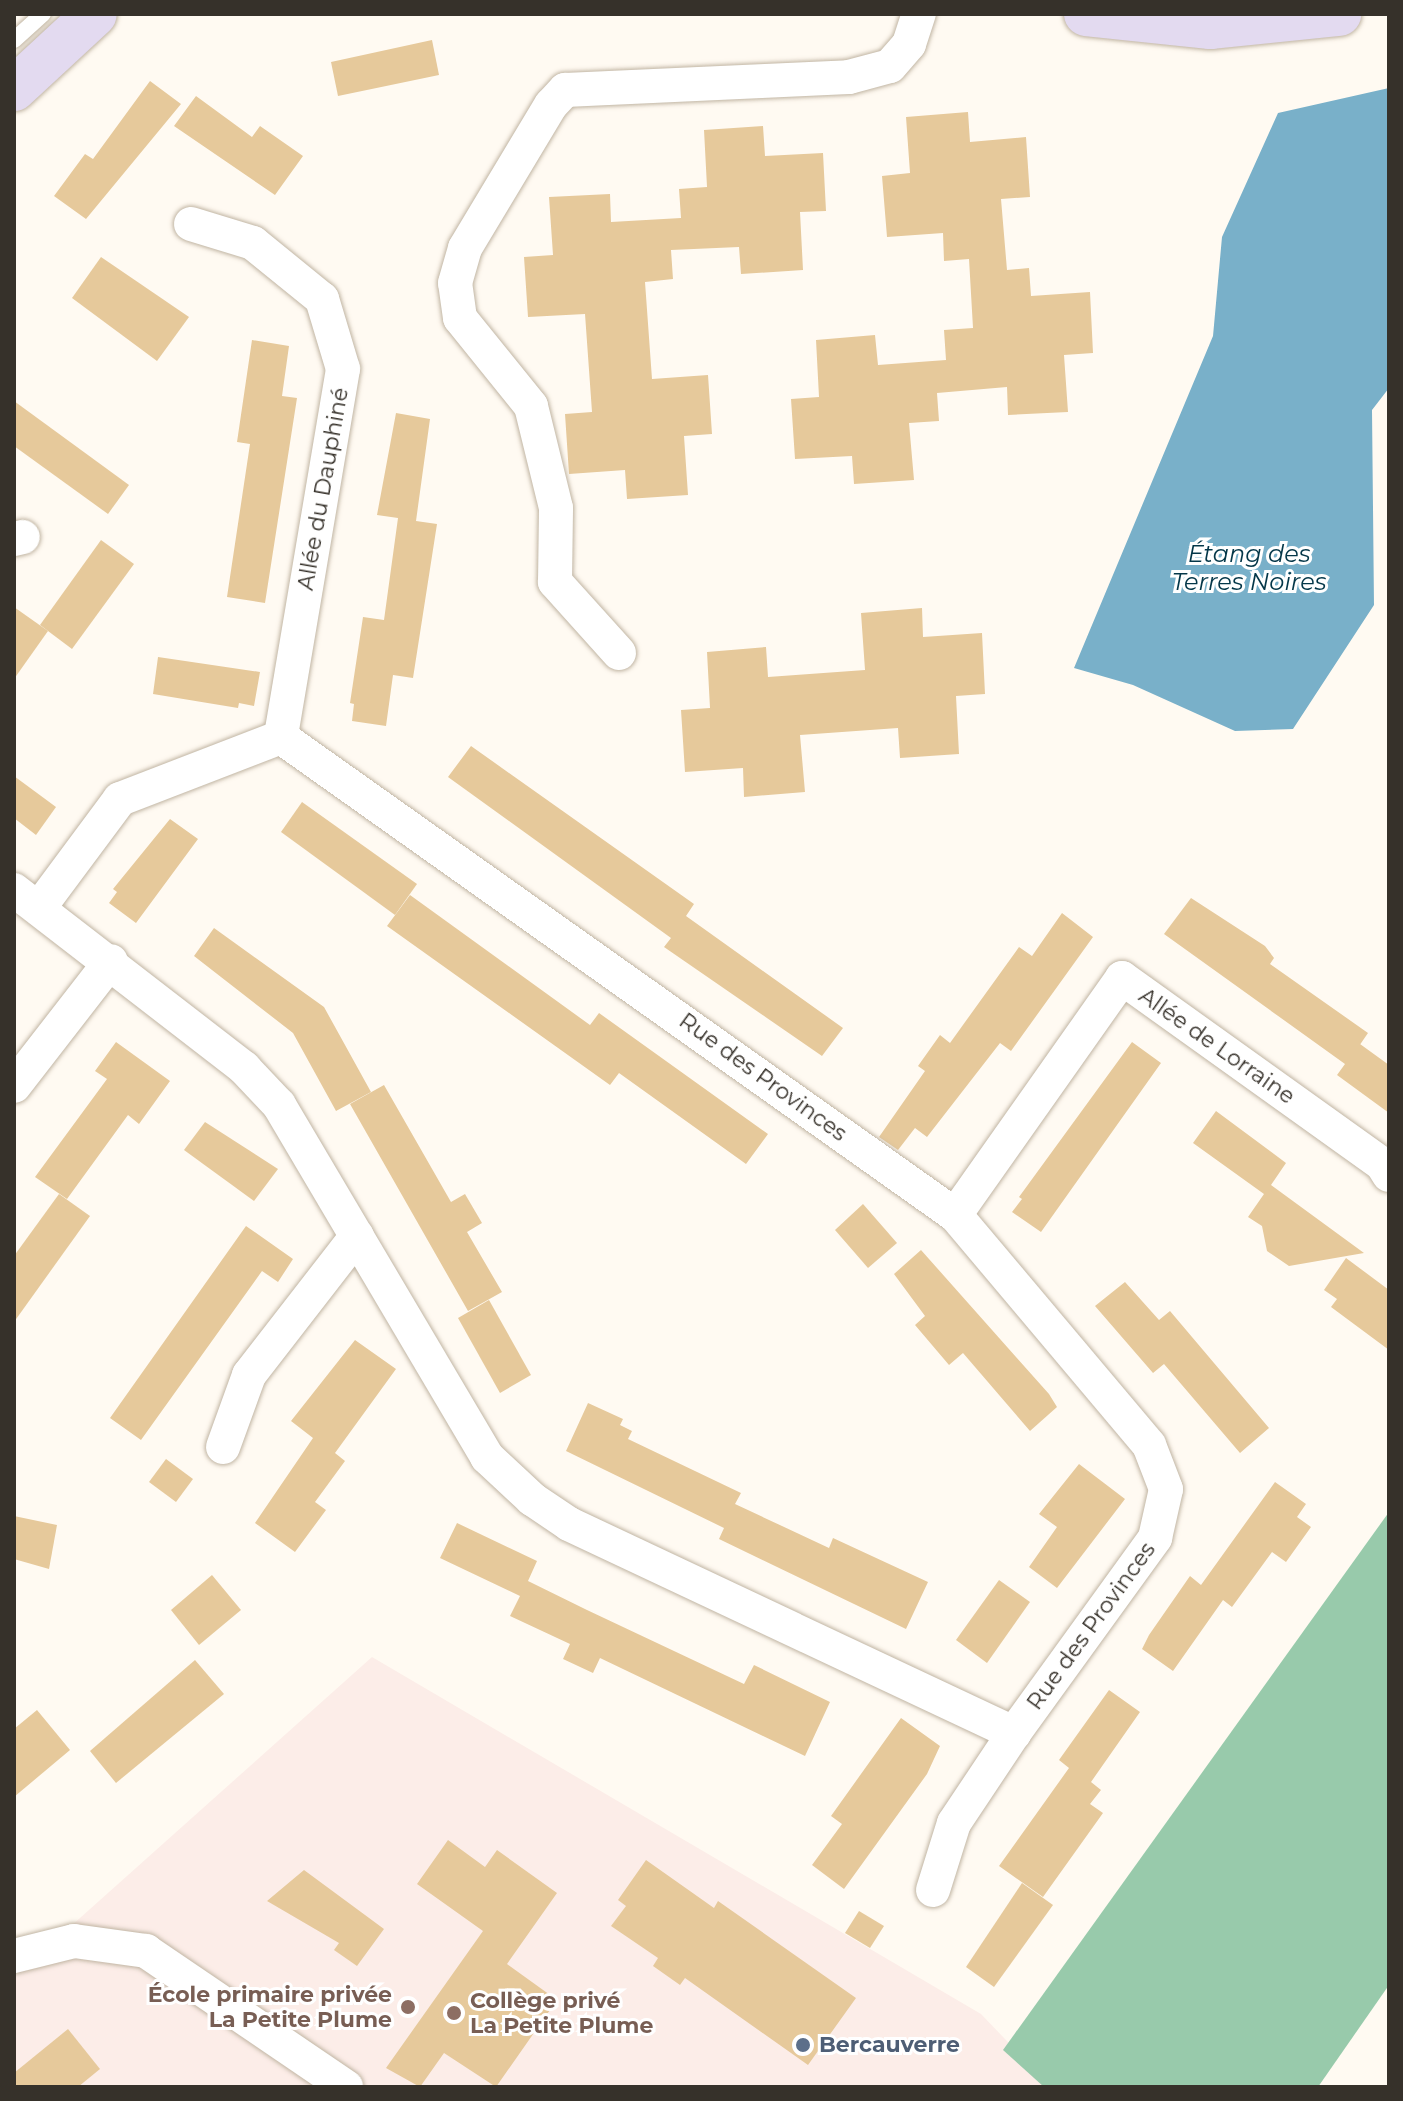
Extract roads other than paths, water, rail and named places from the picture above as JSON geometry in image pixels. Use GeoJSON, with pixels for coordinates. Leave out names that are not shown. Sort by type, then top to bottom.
{"type":"FeatureCollection","features":[{"type":"Feature","properties":{"kind":"street"},"geometry":{"type":"LineString","coordinates":[[14,89],[95,14]]}},
{"type":"Feature","properties":{"kind":"street"},"geometry":{"type":"LineString","coordinates":[[619,653],[555,582],[556,508],[531,406],[460,318],[455,283],[465,248],[551,105],[565,90],[849,77],[890,66],[909,44],[919,14]]}},
{"type":"Feature","properties":{"kind":"street"},"geometry":{"type":"LineString","coordinates":[[1086,14],[1210,27],[1339,14]]}},
{"type":"Feature","properties":{"kind":"street","name":"Allée du Dauphiné"},"geometry":{"type":"LineString","coordinates":[[191,224],[253,243],[322,299],[343,369],[281,737]]}},
{"type":"Feature","properties":{"kind":"street","name":"Rue des Provinces"},"geometry":{"type":"LineString","coordinates":[[281,737],[955,1215],[1149,1445],[1166,1489],[1155,1538],[1014,1733],[569,1524],[532,1499],[487,1457],[279,1105],[244,1068],[111,961],[26,899],[120,799],[281,737]]}},
{"type":"Feature","properties":{"kind":"street"},"geometry":{"type":"LineString","coordinates":[[14,1086],[111,961]]}},
{"type":"Feature","properties":{"kind":"street","name":"Allée de Lorraine"},"geometry":{"type":"LineString","coordinates":[[955,1215],[1122,978],[1382,1164],[1389,1175]]}},
{"type":"Feature","properties":{"kind":"street"},"geometry":{"type":"LineString","coordinates":[[223,1447],[249,1375],[357,1236]]}},
{"type":"Feature","properties":{"kind":"street"},"geometry":{"type":"LineString","coordinates":[[933,1890],[954,1823],[1014,1733]]}},
{"type":"Feature","properties":{"kind":"street"},"geometry":{"type":"LineString","coordinates":[[14,1956],[74,1941],[146,1951],[346,2087]]}},
{"type":"Feature","properties":{"kind":"lane"},"geometry":{"type":"LineString","coordinates":[[14,40],[43,14]]}},
{"type":"Feature","properties":{"kind":"water","name":"Étang des Terres Noires"},"geometry":{"type":"Polygon","coordinates":[[[1389,88],[1389,388],[1372,410],[1374,605],[1293,729],[1235,731],[1133,685],[1074,668],[1213,336],[1222,237],[1278,113],[1389,88]]]}},
{"type":"Feature","properties":{"kind":"place","name":"École primaire privée La Petite Plume"},"geometry":{"type":"Point","coordinates":[408,2007]}},
{"type":"Feature","properties":{"kind":"place","name":"Collège privé La Petite Plume"},"geometry":{"type":"Point","coordinates":[454,2013]}},
{"type":"Feature","properties":{"kind":"place","name":"Bercauverre"},"geometry":{"type":"Point","coordinates":[803,2045]}}]}
